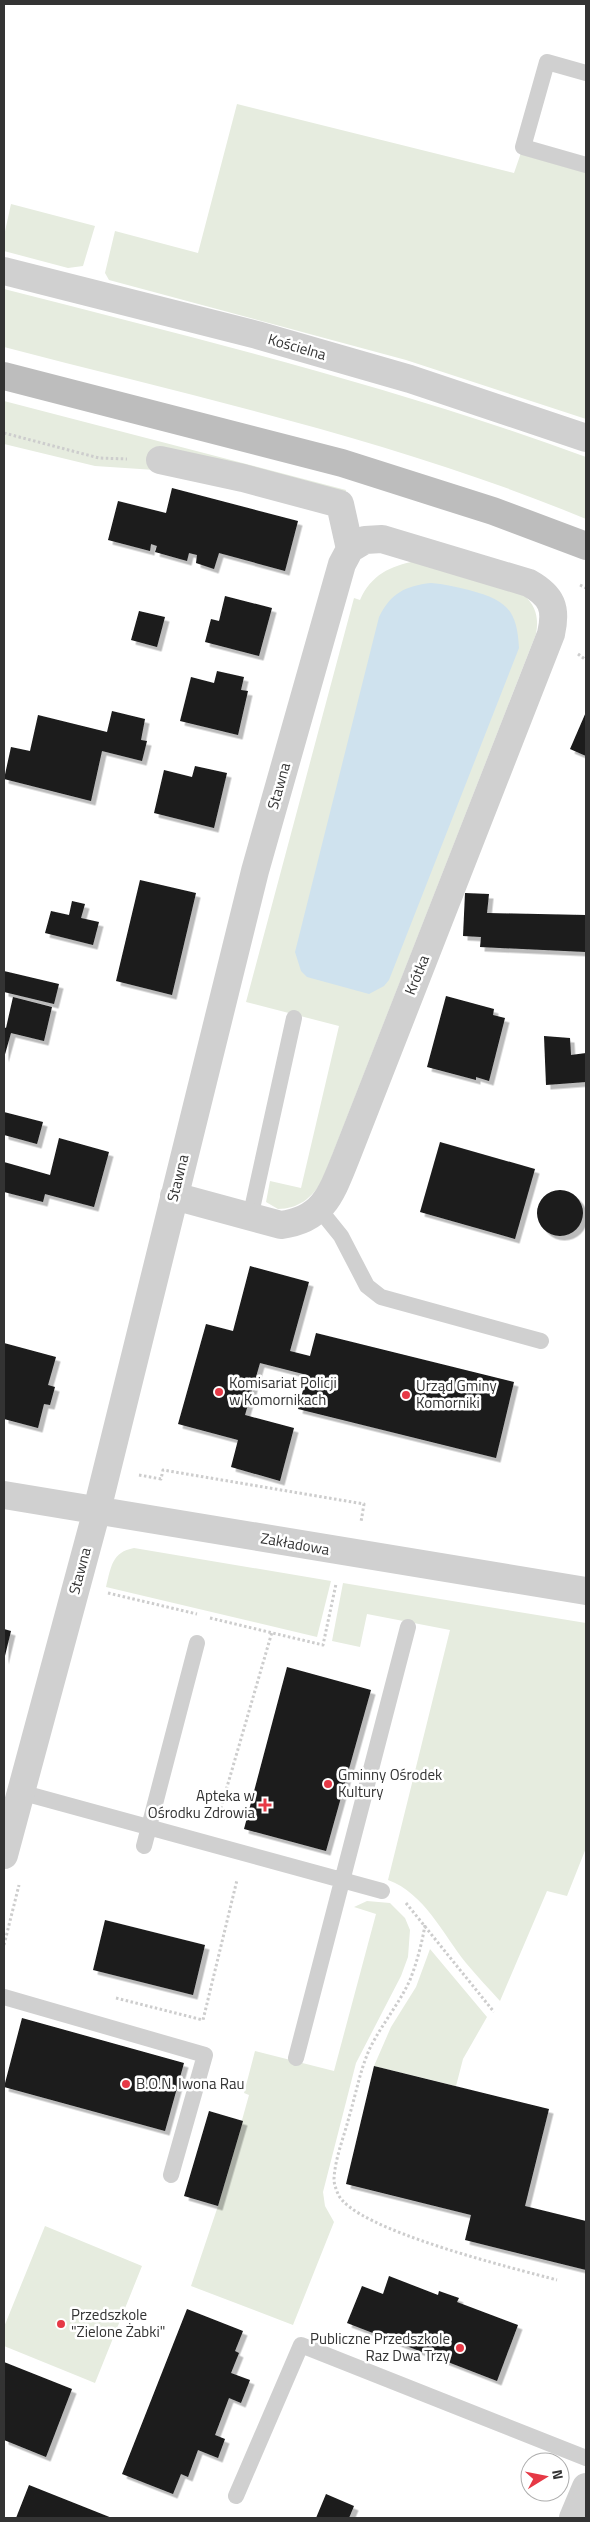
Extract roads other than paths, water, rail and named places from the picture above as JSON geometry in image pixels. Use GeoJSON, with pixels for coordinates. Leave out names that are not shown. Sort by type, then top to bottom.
{"type":"FeatureCollection","features":[{"type":"Feature","properties":{"kind":"main road"},"geometry":{"type":"LineString","coordinates":[[4,376],[342,463],[494,511],[586,546]]}},
{"type":"Feature","properties":{"kind":"street","name":"Kościelna"},"geometry":{"type":"LineString","coordinates":[[4,271],[257,335],[410,379],[586,438]]}},
{"type":"Feature","properties":{"kind":"street"},"geometry":{"type":"LineString","coordinates":[[160,460],[243,478],[340,504],[350,549]]}},
{"type":"Feature","properties":{"kind":"street","name":"Krótka"},"geometry":{"type":"LineString","coordinates":[[320,1210],[337,1182],[551,634],[554,613],[546,594],[529,582],[382,539],[365,540],[350,549]]}},
{"type":"Feature","properties":{"kind":"street","name":"Stawna"},"geometry":{"type":"LineString","coordinates":[[4,1855],[97,1510],[255,871],[342,564],[350,549]]}},
{"type":"Feature","properties":{"kind":"street"},"geometry":{"type":"LineString","coordinates":[[174,1196],[281,1225],[296,1223],[320,1210]]}},
{"type":"Feature","properties":{"kind":"street","name":"Zakładowa"},"geometry":{"type":"LineString","coordinates":[[4,1495],[586,1591]]}},
{"type":"Feature","properties":{"kind":"street"},"geometry":{"type":"LineString","coordinates":[[573,2518],[586,2487]]}},
{"type":"Feature","properties":{"kind":"lane"},"geometry":{"type":"LineString","coordinates":[[586,73],[547,62],[523,147],[586,166]]}},
{"type":"Feature","properties":{"kind":"lane"},"geometry":{"type":"LineString","coordinates":[[250,1218],[294,1018]]}},
{"type":"Feature","properties":{"kind":"lane"},"geometry":{"type":"LineString","coordinates":[[320,1210],[341,1236],[367,1286],[381,1297],[541,1341]]}},
{"type":"Feature","properties":{"kind":"lane"},"geometry":{"type":"LineString","coordinates":[[296,2058],[408,1627]]}},
{"type":"Feature","properties":{"kind":"lane"},"geometry":{"type":"LineString","coordinates":[[144,1846],[197,1643]]}},
{"type":"Feature","properties":{"kind":"lane"},"geometry":{"type":"LineString","coordinates":[[20,1792],[341,1882],[382,1891]]}},
{"type":"Feature","properties":{"kind":"lane"},"geometry":{"type":"LineString","coordinates":[[4,1997],[204,2055],[171,2175]]}},
{"type":"Feature","properties":{"kind":"lane"},"geometry":{"type":"LineString","coordinates":[[236,2496],[301,2345],[586,2458]]}},
{"type":"Feature","properties":{"kind":"water"},"geometry":{"type":"Polygon","coordinates":[[[431,583],[469,590],[501,602],[512,615],[516,624],[519,648],[389,980],[384,986],[369,994],[307,977],[301,971],[295,952],[379,617],[394,596],[400,592],[414,586],[431,583]]]}},
{"type":"Feature","properties":{"kind":"place","name":"Komisariat Policji w Komornikach"},"geometry":{"type":"Point","coordinates":[219,1392]}},
{"type":"Feature","properties":{"kind":"place","name":"Urząd Gminy Komorniki"},"geometry":{"type":"Point","coordinates":[406,1395]}},
{"type":"Feature","properties":{"kind":"place","name":"Gminny Ośrodek Kultury"},"geometry":{"type":"Point","coordinates":[328,1784]}},
{"type":"Feature","properties":{"kind":"place","name":"Apteka w Ośrodku Zdrowia"},"geometry":{"type":"Point","coordinates":[265,1805]}},
{"type":"Feature","properties":{"kind":"place","name":"B.O.N. Iwona Rau"},"geometry":{"type":"Point","coordinates":[126,2084]}},
{"type":"Feature","properties":{"kind":"place","name":"Przedszkole \"Zielone Żabki\""},"geometry":{"type":"Point","coordinates":[61,2324]}},
{"type":"Feature","properties":{"kind":"place","name":"Publiczne Przedszkole Raz Dwa Trzy"},"geometry":{"type":"Point","coordinates":[460,2348]}}]}
